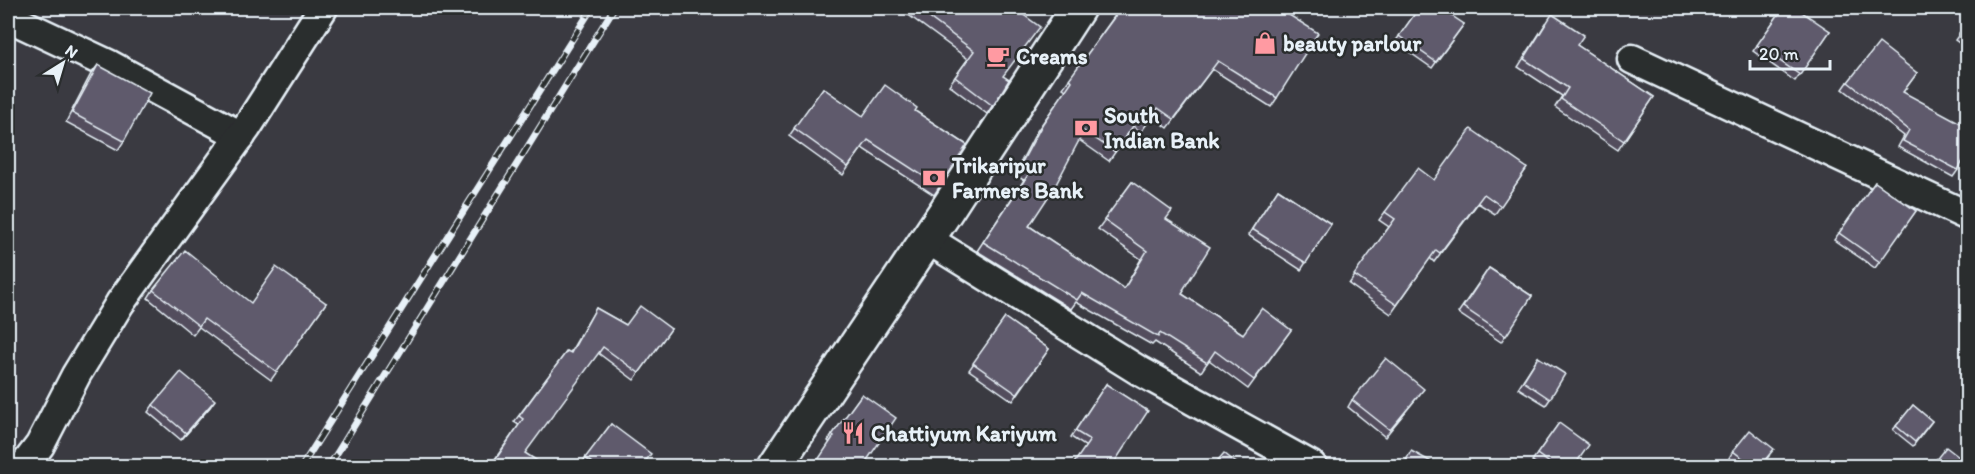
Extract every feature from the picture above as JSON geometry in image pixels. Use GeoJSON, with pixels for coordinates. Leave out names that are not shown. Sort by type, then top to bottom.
{"type":"FeatureCollection","features":[{"type":"Feature","properties":{"kind":"main road"},"geometry":{"type":"LineString","coordinates":[[775,466],[1078,8]]}},
{"type":"Feature","properties":{"kind":"street"},"geometry":{"type":"LineString","coordinates":[[24,466],[40,445],[76,375],[120,303],[241,136],[323,8]]}},
{"type":"Feature","properties":{"kind":"street"},"geometry":{"type":"LineString","coordinates":[[8,17],[110,65],[241,136]]}},
{"type":"Feature","properties":{"kind":"street"},"geometry":{"type":"LineString","coordinates":[[1632,59],[1968,216]]}},
{"type":"Feature","properties":{"kind":"street"},"geometry":{"type":"LineString","coordinates":[[927,239],[1138,370],[1312,466]]}},
{"type":"Feature","properties":{"kind":"building"},"geometry":{"type":"Polygon","coordinates":[[[916,8],[1014,8],[1040,27],[1003,76],[1009,80],[993,106],[955,77],[974,51],[916,8]]]}},
{"type":"Feature","properties":{"kind":"building"},"geometry":{"type":"Polygon","coordinates":[[[1121,8],[1278,8],[1318,33],[1277,98],[1218,61],[1174,119],[1158,108],[1141,132],[1133,126],[1115,152],[1084,131],[1054,188],[1029,226],[1124,289],[1147,251],[1104,220],[1132,182],[1172,211],[1166,219],[1210,247],[1182,294],[1243,334],[1262,308],[1291,330],[1254,380],[1215,351],[1207,363],[1160,333],[1158,337],[1082,293],[1077,300],[983,242],[1030,172],[1020,166],[1043,123],[1072,81],[1069,79],[1121,8]]]}},
{"type":"Feature","properties":{"kind":"building"},"geometry":{"type":"Polygon","coordinates":[[[1419,8],[1440,8],[1464,24],[1436,62],[1399,36],[1419,8]]]}},
{"type":"Feature","properties":{"kind":"building"},"geometry":{"type":"Polygon","coordinates":[[[1783,8],[1796,8],[1830,31],[1800,75],[1757,45],[1783,8]]]}},
{"type":"Feature","properties":{"kind":"building"},"geometry":{"type":"Polygon","coordinates":[[[1552,14],[1584,35],[1577,45],[1654,97],[1624,141],[1561,99],[1568,88],[1524,59],[1552,14]]]}},
{"type":"Feature","properties":{"kind":"building"},"geometry":{"type":"Polygon","coordinates":[[[1968,22],[1968,39],[1959,33],[1968,22]]]}},
{"type":"Feature","properties":{"kind":"building"},"geometry":{"type":"Polygon","coordinates":[[[1879,43],[1917,73],[1903,92],[1968,127],[1968,152],[1958,170],[1903,141],[1909,130],[1848,82],[1879,43]]]}},
{"type":"Feature","properties":{"kind":"building"},"geometry":{"type":"Polygon","coordinates":[[[98,65],[150,93],[124,141],[72,113],[98,65]]]}},
{"type":"Feature","properties":{"kind":"building"},"geometry":{"type":"Polygon","coordinates":[[[885,85],[917,108],[915,111],[967,145],[940,187],[868,140],[848,167],[794,128],[823,88],[863,116],[885,85]]]}},
{"type":"Feature","properties":{"kind":"building"},"geometry":{"type":"Polygon","coordinates":[[[1471,129],[1527,168],[1501,206],[1484,194],[1440,253],[1436,250],[1397,305],[1354,275],[1395,219],[1385,212],[1418,168],[1434,180],[1471,129]]]}},
{"type":"Feature","properties":{"kind":"building"},"geometry":{"type":"Polygon","coordinates":[[[1875,182],[1916,211],[1880,262],[1839,233],[1875,182]]]}},
{"type":"Feature","properties":{"kind":"building"},"geometry":{"type":"Polygon","coordinates":[[[1278,189],[1331,224],[1306,263],[1252,229],[1278,189]]]}},
{"type":"Feature","properties":{"kind":"building"},"geometry":{"type":"Polygon","coordinates":[[[185,250],[251,303],[276,267],[326,303],[277,372],[204,319],[199,326],[153,290],[185,250]]]}},
{"type":"Feature","properties":{"kind":"building"},"geometry":{"type":"Polygon","coordinates":[[[1489,268],[1532,296],[1506,336],[1463,307],[1489,268]]]}},
{"type":"Feature","properties":{"kind":"building"},"geometry":{"type":"Polygon","coordinates":[[[640,306],[671,329],[639,373],[603,347],[525,453],[542,464],[540,466],[491,466],[523,419],[519,416],[567,351],[571,353],[596,308],[626,325],[640,306]]]}},
{"type":"Feature","properties":{"kind":"building"},"geometry":{"type":"Polygon","coordinates":[[[1005,318],[1049,349],[1017,394],[973,363],[1005,318]]]}},
{"type":"Feature","properties":{"kind":"building"},"geometry":{"type":"Polygon","coordinates":[[[1538,357],[1565,374],[1550,399],[1523,381],[1538,357]]]}},
{"type":"Feature","properties":{"kind":"building"},"geometry":{"type":"Polygon","coordinates":[[[1386,358],[1424,389],[1390,430],[1352,400],[1386,358]]]}},
{"type":"Feature","properties":{"kind":"building"},"geometry":{"type":"Polygon","coordinates":[[[181,372],[215,400],[186,433],[153,405],[181,372]]]}},
{"type":"Feature","properties":{"kind":"building"},"geometry":{"type":"Polygon","coordinates":[[[1106,384],[1148,411],[1112,466],[1072,466],[1090,440],[1075,431],[1106,384]]]}},
{"type":"Feature","properties":{"kind":"building"},"geometry":{"type":"Polygon","coordinates":[[[862,394],[896,418],[863,466],[814,466],[834,436],[832,435],[862,394]]]}},
{"type":"Feature","properties":{"kind":"building"},"geometry":{"type":"Polygon","coordinates":[[[1913,405],[1932,421],[1915,442],[1896,426],[1913,405]]]}},
{"type":"Feature","properties":{"kind":"building"},"geometry":{"type":"Polygon","coordinates":[[[1559,423],[1589,445],[1574,466],[1554,466],[1537,454],[1559,423]]]}},
{"type":"Feature","properties":{"kind":"building"},"geometry":{"type":"Polygon","coordinates":[[[611,424],[651,454],[642,466],[597,466],[585,458],[611,424]]]}},
{"type":"Feature","properties":{"kind":"building"},"geometry":{"type":"Polygon","coordinates":[[[1750,430],[1774,449],[1760,466],[1753,466],[1733,451],[1750,430]]]}},
{"type":"Feature","properties":{"kind":"building"},"geometry":{"type":"Polygon","coordinates":[[[1946,447],[1968,464],[1968,466],[1931,466],[1946,447]]]}},
{"type":"Feature","properties":{"kind":"building"},"geometry":{"type":"Polygon","coordinates":[[[1411,451],[1439,466],[1403,466],[1411,451]]]}},
{"type":"Feature","properties":{"kind":"building"},"geometry":{"type":"Polygon","coordinates":[[[1224,453],[1240,466],[1213,466],[1224,453]]]}},
{"type":"Feature","properties":{"kind":"building"},"geometry":{"type":"Polygon","coordinates":[[[725,458],[738,466],[720,466],[725,458]]]}},
{"type":"Feature","properties":{"kind":"railway"},"geometry":{"type":"LineString","coordinates":[[302,466],[592,8]]}},
{"type":"Feature","properties":{"kind":"railway"},"geometry":{"type":"LineString","coordinates":[[329,466],[614,8]]}},
{"type":"Feature","properties":{"kind":"place","name":"beauty parlour"},"geometry":{"type":"Point","coordinates":[1265,43]}},
{"type":"Feature","properties":{"kind":"place","name":"Creams"},"geometry":{"type":"Point","coordinates":[998,56]}},
{"type":"Feature","properties":{"kind":"place","name":"South Indian Bank"},"geometry":{"type":"Point","coordinates":[1086,128]}},
{"type":"Feature","properties":{"kind":"place","name":"Trikaripur Farmers Bank"},"geometry":{"type":"Point","coordinates":[934,178]}},
{"type":"Feature","properties":{"kind":"place","name":"Chattiyum Kariyum"},"geometry":{"type":"Point","coordinates":[853,433]}}]}
